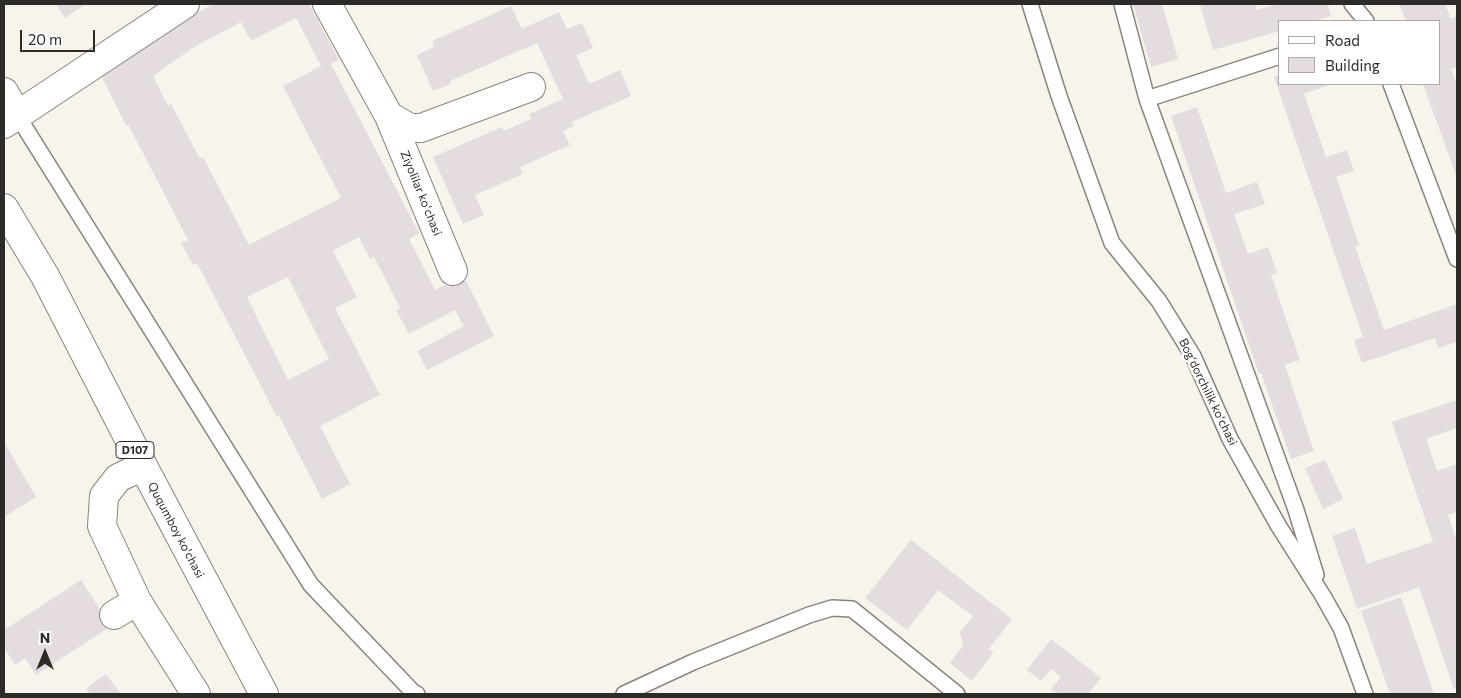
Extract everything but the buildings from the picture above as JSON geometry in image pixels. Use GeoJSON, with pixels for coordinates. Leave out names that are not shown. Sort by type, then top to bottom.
{"type":"FeatureCollection","features":[{"type":"Feature","properties":{"kind":"street"},"geometry":{"type":"LineString","coordinates":[[8,110],[185,4]]}},
{"type":"Feature","properties":{"kind":"street","name":"Ziyolilar koʻchasi"},"geometry":{"type":"LineString","coordinates":[[326,4],[389,116],[453,271]]}},
{"type":"Feature","properties":{"kind":"street"},"geometry":{"type":"LineString","coordinates":[[389,116],[410,128],[421,128],[532,87]]}},
{"type":"Feature","properties":{"kind":"street","name":"Ququmboy ko'chasi"},"geometry":{"type":"LineString","coordinates":[[4,208],[45,276],[264,694]]}},
{"type":"Feature","properties":{"kind":"street"},"geometry":{"type":"LineString","coordinates":[[143,466],[118,478],[104,496],[102,526],[137,601],[196,694]]}},
{"type":"Feature","properties":{"kind":"street"},"geometry":{"type":"LineString","coordinates":[[114,615],[137,601]]}},
{"type":"Feature","properties":{"kind":"lane","name":"Bogʻdorchilik koʻchasi"},"geometry":{"type":"LineString","coordinates":[[1030,4],[1059,96],[1112,243],[1159,301],[1193,356],[1230,439],[1278,525],[1341,628],[1365,694]]}},
{"type":"Feature","properties":{"kind":"lane"},"geometry":{"type":"LineString","coordinates":[[1122,4],[1147,99],[1296,510],[1323,596]]}},
{"type":"Feature","properties":{"kind":"lane"},"geometry":{"type":"LineString","coordinates":[[1352,4],[1365,20]]}},
{"type":"Feature","properties":{"kind":"lane"},"geometry":{"type":"LineString","coordinates":[[1147,99],[1278,57]]}},
{"type":"Feature","properties":{"kind":"lane"},"geometry":{"type":"LineString","coordinates":[[1391,85],[1457,259]]}},
{"type":"Feature","properties":{"kind":"lane"},"geometry":{"type":"LineString","coordinates":[[8,110],[311,585],[417,694]]}},
{"type":"Feature","properties":{"kind":"lane"},"geometry":{"type":"LineString","coordinates":[[624,694],[693,662],[809,615],[832,608],[852,609],[957,694]]}}]}
